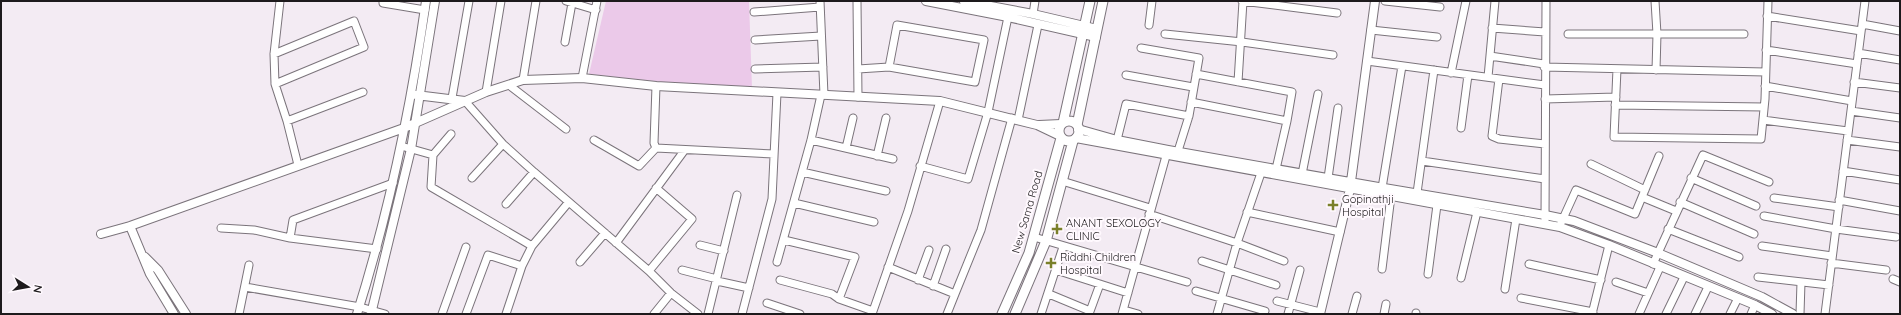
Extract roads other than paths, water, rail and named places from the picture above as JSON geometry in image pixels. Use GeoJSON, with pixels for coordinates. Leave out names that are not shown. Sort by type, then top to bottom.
{"type":"FeatureCollection","features":[{"type":"Feature","properties":{"kind":"main road"},"geometry":{"type":"LineString","coordinates":[[1074,140],[1066,141],[1060,137],[1059,131],[1085,31],[1090,1]]}},
{"type":"Feature","properties":{"kind":"main road"},"geometry":{"type":"LineString","coordinates":[[1015,314],[1046,241],[1078,127],[1103,1]]}},
{"type":"Feature","properties":{"kind":"main road"},"geometry":{"type":"LineString","coordinates":[[1062,124],[1071,122],[1078,127]]}},
{"type":"Feature","properties":{"kind":"main road","name":"New Sama Road"},"geometry":{"type":"LineString","coordinates":[[1002,314],[1029,253],[1060,137]]}},
{"type":"Feature","properties":{"kind":"street"},"geometry":{"type":"LineString","coordinates":[[280,1],[274,54],[275,84],[287,121],[298,165]]}},
{"type":"Feature","properties":{"kind":"street"},"geometry":{"type":"LineString","coordinates":[[383,1],[382,3],[425,10]]}},
{"type":"Feature","properties":{"kind":"street"},"geometry":{"type":"LineString","coordinates":[[359,310],[377,249],[393,183],[401,146],[426,1]]}},
{"type":"Feature","properties":{"kind":"street"},"geometry":{"type":"LineString","coordinates":[[372,312],[412,149],[436,1]]}},
{"type":"Feature","properties":{"kind":"street"},"geometry":{"type":"LineString","coordinates":[[452,98],[468,1]]}},
{"type":"Feature","properties":{"kind":"street"},"geometry":{"type":"LineString","coordinates":[[486,92],[501,1]]}},
{"type":"Feature","properties":{"kind":"street"},"geometry":{"type":"LineString","coordinates":[[523,80],[536,1]]}},
{"type":"Feature","properties":{"kind":"street"},"geometry":{"type":"LineString","coordinates":[[582,78],[597,1]]}},
{"type":"Feature","properties":{"kind":"street"},"geometry":{"type":"LineString","coordinates":[[856,1],[858,97]]}},
{"type":"Feature","properties":{"kind":"street"},"geometry":{"type":"LineString","coordinates":[[926,1],[1008,17],[1038,25],[1097,33]]}},
{"type":"Feature","properties":{"kind":"street"},"geometry":{"type":"LineString","coordinates":[[964,1],[998,5],[1033,14],[1085,31]]}},
{"type":"Feature","properties":{"kind":"street"},"geometry":{"type":"LineString","coordinates":[[1033,14],[1035,1]]}},
{"type":"Feature","properties":{"kind":"street"},"geometry":{"type":"LineString","coordinates":[[1149,25],[1152,1]]}},
{"type":"Feature","properties":{"kind":"street"},"geometry":{"type":"LineString","coordinates":[[1238,82],[1242,42],[1243,1],[1337,13]]}},
{"type":"Feature","properties":{"kind":"street"},"geometry":{"type":"LineString","coordinates":[[1277,301],[1320,313],[1351,186],[1366,61],[1375,1]]}},
{"type":"Feature","properties":{"kind":"street"},"geometry":{"type":"LineString","coordinates":[[1385,1],[1440,7]]}},
{"type":"Feature","properties":{"kind":"street"},"geometry":{"type":"LineString","coordinates":[[1452,73],[1466,1]]}},
{"type":"Feature","properties":{"kind":"street"},"geometry":{"type":"LineString","coordinates":[[1488,78],[1495,1]]}},
{"type":"Feature","properties":{"kind":"street"},"geometry":{"type":"LineString","coordinates":[[1545,224],[1546,99],[1544,66],[1546,1]]}},
{"type":"Feature","properties":{"kind":"street"},"geometry":{"type":"LineString","coordinates":[[1655,1],[1657,34],[1656,70]]}},
{"type":"Feature","properties":{"kind":"street"},"geometry":{"type":"LineString","coordinates":[[1617,69],[1614,137],[1761,139],[1766,72],[1768,1]]}},
{"type":"Feature","properties":{"kind":"street"},"geometry":{"type":"LineString","coordinates":[[1825,314],[1865,1]]}},
{"type":"Feature","properties":{"kind":"street"},"geometry":{"type":"LineString","coordinates":[[565,42],[569,2],[596,10]]}},
{"type":"Feature","properties":{"kind":"street"},"geometry":{"type":"LineString","coordinates":[[754,12],[820,4],[823,67],[822,95],[777,262]]}},
{"type":"Feature","properties":{"kind":"street"},"geometry":{"type":"LineString","coordinates":[[1767,16],[1861,28],[1900,31]]}},
{"type":"Feature","properties":{"kind":"street"},"geometry":{"type":"LineString","coordinates":[[920,166],[968,180],[988,112],[1008,17]]}},
{"type":"Feature","properties":{"kind":"street"},"geometry":{"type":"LineString","coordinates":[[274,54],[354,21],[364,47],[275,84]]}},
{"type":"Feature","properties":{"kind":"street"},"geometry":{"type":"LineString","coordinates":[[858,69],[889,67],[974,82],[984,40],[897,24],[889,67]]}},
{"type":"Feature","properties":{"kind":"street"},"geometry":{"type":"LineString","coordinates":[[947,314],[981,230],[1015,119],[1038,25]]}},
{"type":"Feature","properties":{"kind":"street"},"geometry":{"type":"LineString","coordinates":[[1492,28],[1545,32]]}},
{"type":"Feature","properties":{"kind":"street"},"geometry":{"type":"LineString","coordinates":[[1371,30],[1437,37]]}},
{"type":"Feature","properties":{"kind":"street"},"geometry":{"type":"LineString","coordinates":[[1165,34],[1242,42],[1333,55]]}},
{"type":"Feature","properties":{"kind":"street"},"geometry":{"type":"LineString","coordinates":[[1568,34],[1744,34]]}},
{"type":"Feature","properties":{"kind":"street"},"geometry":{"type":"LineString","coordinates":[[755,40],[822,36]]}},
{"type":"Feature","properties":{"kind":"street"},"geometry":{"type":"LineString","coordinates":[[1140,48],[1199,58],[1188,116],[1178,151]]}},
{"type":"Feature","properties":{"kind":"street"},"geometry":{"type":"LineString","coordinates":[[1766,50],[1857,64]]}},
{"type":"Feature","properties":{"kind":"street"},"geometry":{"type":"LineString","coordinates":[[1858,53],[1900,60]]}},
{"type":"Feature","properties":{"kind":"street"},"geometry":{"type":"LineString","coordinates":[[1490,56],[1544,66],[1766,72]]}},
{"type":"Feature","properties":{"kind":"street"},"geometry":{"type":"LineString","coordinates":[[1366,61],[1545,85]]}},
{"type":"Feature","properties":{"kind":"street"},"geometry":{"type":"LineString","coordinates":[[1382,188],[1402,66]]}},
{"type":"Feature","properties":{"kind":"street"},"geometry":{"type":"LineString","coordinates":[[755,69],[823,67]]}},
{"type":"Feature","properties":{"kind":"street"},"geometry":{"type":"LineString","coordinates":[[1417,193],[1434,70]]}},
{"type":"Feature","properties":{"kind":"street"},"geometry":{"type":"LineString","coordinates":[[1126,74],[1194,87]]}},
{"type":"Feature","properties":{"kind":"street"},"geometry":{"type":"LineString","coordinates":[[1196,74],[1292,92],[1276,169]]}},
{"type":"Feature","properties":{"kind":"street"},"geometry":{"type":"LineString","coordinates":[[1461,128],[1468,75]]}},
{"type":"Feature","properties":{"kind":"street"},"geometry":{"type":"LineString","coordinates":[[101,234],[130,226],[404,128],[486,92],[523,80],[582,78],[656,86],[940,101],[1036,125],[1060,137]]}},
{"type":"Feature","properties":{"kind":"street"},"geometry":{"type":"LineString","coordinates":[[1499,79],[1492,136],[1499,139],[1545,144]]}},
{"type":"Feature","properties":{"kind":"street"},"geometry":{"type":"LineString","coordinates":[[1854,82],[1900,88]]}},
{"type":"Feature","properties":{"kind":"street"},"geometry":{"type":"LineString","coordinates":[[509,84],[566,129]]}},
{"type":"Feature","properties":{"kind":"street"},"geometry":{"type":"LineString","coordinates":[[656,86],[654,143],[656,148]]}},
{"type":"Feature","properties":{"kind":"street"},"geometry":{"type":"LineString","coordinates":[[1765,86],[1852,101]]}},
{"type":"Feature","properties":{"kind":"street"},"geometry":{"type":"LineString","coordinates":[[287,121],[363,92]]}},
{"type":"Feature","properties":{"kind":"street"},"geometry":{"type":"LineString","coordinates":[[742,314],[772,199],[777,93]]}},
{"type":"Feature","properties":{"kind":"street"},"geometry":{"type":"LineString","coordinates":[[410,94],[452,98],[465,101],[504,144],[534,172],[568,203],[649,271],[671,293],[698,314]]}},
{"type":"Feature","properties":{"kind":"street"},"geometry":{"type":"LineString","coordinates":[[1302,174],[1318,94]]}},
{"type":"Feature","properties":{"kind":"street"},"geometry":{"type":"LineString","coordinates":[[1546,99],[1616,96]]}},
{"type":"Feature","properties":{"kind":"street"},"geometry":{"type":"LineString","coordinates":[[780,280],[832,294],[839,300],[872,312],[908,211],[940,101]]}},
{"type":"Feature","properties":{"kind":"street"},"geometry":{"type":"LineString","coordinates":[[1191,102],[1287,121]]}},
{"type":"Feature","properties":{"kind":"street"},"geometry":{"type":"LineString","coordinates":[[1116,140],[1126,104],[1188,116]]}},
{"type":"Feature","properties":{"kind":"street"},"geometry":{"type":"LineString","coordinates":[[1615,105],[1764,107]]}},
{"type":"Feature","properties":{"kind":"street"},"geometry":{"type":"LineString","coordinates":[[1328,178],[1338,108]]}},
{"type":"Feature","properties":{"kind":"street"},"geometry":{"type":"LineString","coordinates":[[1851,111],[1900,118]]}},
{"type":"Feature","properties":{"kind":"street"},"geometry":{"type":"LineString","coordinates":[[846,148],[853,118]]}},
{"type":"Feature","properties":{"kind":"street"},"geometry":{"type":"LineString","coordinates":[[877,156],[886,118]]}},
{"type":"Feature","properties":{"kind":"street"},"geometry":{"type":"LineString","coordinates":[[1763,120],[1848,131]]}},
{"type":"Feature","properties":{"kind":"street"},"geometry":{"type":"LineString","coordinates":[[1036,125],[1062,124]]}},
{"type":"Feature","properties":{"kind":"street"},"geometry":{"type":"LineString","coordinates":[[1078,127],[1116,140],[1328,178],[1351,186],[1391,196],[1560,227],[1609,245],[1708,287],[1755,305],[1772,314]]}},
{"type":"Feature","properties":{"kind":"street"},"geometry":{"type":"LineString","coordinates":[[451,134],[433,155],[431,187],[532,246]]}},
{"type":"Feature","properties":{"kind":"street"},"geometry":{"type":"LineString","coordinates":[[594,140],[639,166],[656,148]]}},
{"type":"Feature","properties":{"kind":"street"},"geometry":{"type":"LineString","coordinates":[[811,140],[893,159]]}},
{"type":"Feature","properties":{"kind":"street"},"geometry":{"type":"LineString","coordinates":[[1074,140],[1260,173],[1351,186],[1382,188],[1417,193],[1545,214],[1658,253],[1769,300],[1793,314]]}},
{"type":"Feature","properties":{"kind":"street"},"geometry":{"type":"LineString","coordinates":[[1847,140],[1900,147]]}},
{"type":"Feature","properties":{"kind":"street"},"geometry":{"type":"LineString","coordinates":[[472,178],[504,144]]}},
{"type":"Feature","properties":{"kind":"street"},"geometry":{"type":"LineString","coordinates":[[401,146],[433,155]]}},
{"type":"Feature","properties":{"kind":"street"},"geometry":{"type":"LineString","coordinates":[[656,148],[684,151],[774,154]]}},
{"type":"Feature","properties":{"kind":"street"},"geometry":{"type":"LineString","coordinates":[[616,243],[684,151]]}},
{"type":"Feature","properties":{"kind":"street"},"geometry":{"type":"LineString","coordinates":[[1639,314],[1648,293],[1658,253],[1691,178],[1703,155],[1769,182]]}},
{"type":"Feature","properties":{"kind":"street"},"geometry":{"type":"LineString","coordinates":[[1138,314],[1123,312],[1166,156]]}},
{"type":"Feature","properties":{"kind":"street"},"geometry":{"type":"LineString","coordinates":[[1560,227],[1576,190],[1635,214],[1659,156]]}},
{"type":"Feature","properties":{"kind":"street"},"geometry":{"type":"LineString","coordinates":[[1422,161],[1545,179]]}},
{"type":"Feature","properties":{"kind":"street"},"geometry":{"type":"LineString","coordinates":[[1591,164],[1645,190]]}},
{"type":"Feature","properties":{"kind":"street"},"geometry":{"type":"LineString","coordinates":[[1843,171],[1900,180]]}},
{"type":"Feature","properties":{"kind":"street"},"geometry":{"type":"LineString","coordinates":[[506,204],[534,172]]}},
{"type":"Feature","properties":{"kind":"street"},"geometry":{"type":"LineString","coordinates":[[802,172],[886,191]]}},
{"type":"Feature","properties":{"kind":"street"},"geometry":{"type":"LineString","coordinates":[[1217,314],[1237,243],[1260,173]]}},
{"type":"Feature","properties":{"kind":"street"},"geometry":{"type":"LineString","coordinates":[[1691,178],[1756,206]]}},
{"type":"Feature","properties":{"kind":"street"},"geometry":{"type":"LineString","coordinates":[[1062,181],[1150,211],[1284,261]]}},
{"type":"Feature","properties":{"kind":"street"},"geometry":{"type":"LineString","coordinates":[[290,238],[293,220],[393,183]]}},
{"type":"Feature","properties":{"kind":"street"},"geometry":{"type":"LineString","coordinates":[[649,271],[692,219],[656,188]]}},
{"type":"Feature","properties":{"kind":"street"},"geometry":{"type":"LineString","coordinates":[[708,314],[737,195]]}},
{"type":"Feature","properties":{"kind":"street"},"geometry":{"type":"LineString","coordinates":[[1382,269],[1391,196]]}},
{"type":"Feature","properties":{"kind":"street"},"geometry":{"type":"LineString","coordinates":[[1642,197],[1676,211]]}},
{"type":"Feature","properties":{"kind":"street"},"geometry":{"type":"LineString","coordinates":[[1774,198],[1900,211]]}},
{"type":"Feature","properties":{"kind":"street"},"geometry":{"type":"LineString","coordinates":[[1680,202],[1754,234]]}},
{"type":"Feature","properties":{"kind":"street"},"geometry":{"type":"LineString","coordinates":[[506,314],[522,266],[532,246],[568,203]]}},
{"type":"Feature","properties":{"kind":"street"},"geometry":{"type":"LineString","coordinates":[[794,203],[874,222]]}},
{"type":"Feature","properties":{"kind":"street"},"geometry":{"type":"LineString","coordinates":[[1428,274],[1437,205]]}},
{"type":"Feature","properties":{"kind":"street"},"geometry":{"type":"LineString","coordinates":[[1247,212],[1340,232]]}},
{"type":"Feature","properties":{"kind":"street"},"geometry":{"type":"LineString","coordinates":[[1461,278],[1477,212]]}},
{"type":"Feature","properties":{"kind":"street"},"geometry":{"type":"LineString","coordinates":[[1764,216],[1836,229],[1896,237]]}},
{"type":"Feature","properties":{"kind":"street"},"geometry":{"type":"LineString","coordinates":[[1505,289],[1516,218]]}},
{"type":"Feature","properties":{"kind":"street"},"geometry":{"type":"LineString","coordinates":[[130,226],[140,252],[174,314]]}},
{"type":"Feature","properties":{"kind":"street"},"geometry":{"type":"LineString","coordinates":[[221,228],[254,230],[290,238],[377,249]]}},
{"type":"Feature","properties":{"kind":"street"},"geometry":{"type":"LineString","coordinates":[[1668,229],[1739,257]]}},
{"type":"Feature","properties":{"kind":"street"},"geometry":{"type":"LineString","coordinates":[[580,262],[605,233]]}},
{"type":"Feature","properties":{"kind":"street"},"geometry":{"type":"LineString","coordinates":[[1034,237],[1063,247],[1187,282]]}},
{"type":"Feature","properties":{"kind":"street"},"geometry":{"type":"LineString","coordinates":[[784,240],[855,257],[839,300]]}},
{"type":"Feature","properties":{"kind":"street"},"geometry":{"type":"LineString","coordinates":[[700,245],[724,251]]}},
{"type":"Feature","properties":{"kind":"street"},"geometry":{"type":"LineString","coordinates":[[1521,298],[1593,313],[1609,245]]}},
{"type":"Feature","properties":{"kind":"street"},"geometry":{"type":"LineString","coordinates":[[1762,246],[1886,270]]}},
{"type":"Feature","properties":{"kind":"street"},"geometry":{"type":"LineString","coordinates":[[442,314],[466,247]]}},
{"type":"Feature","properties":{"kind":"street"},"geometry":{"type":"LineString","coordinates":[[1041,314],[1049,294],[1063,247]]}},
{"type":"Feature","properties":{"kind":"street"},"geometry":{"type":"LineString","coordinates":[[933,286],[946,249]]}},
{"type":"Feature","properties":{"kind":"street"},"geometry":{"type":"LineString","coordinates":[[918,280],[929,250]]}},
{"type":"Feature","properties":{"kind":"street"},"geometry":{"type":"LineString","coordinates":[[140,252],[158,270],[186,314]]}},
{"type":"Feature","properties":{"kind":"street"},"geometry":{"type":"LineString","coordinates":[[466,314],[488,255],[522,266]]}},
{"type":"Feature","properties":{"kind":"street"},"geometry":{"type":"LineString","coordinates":[[1202,262],[1276,285]]}},
{"type":"Feature","properties":{"kind":"street"},"geometry":{"type":"LineString","coordinates":[[1529,264],[1601,280]]}},
{"type":"Feature","properties":{"kind":"street"},"geometry":{"type":"LineString","coordinates":[[239,314],[249,265]]}},
{"type":"Feature","properties":{"kind":"street"},"geometry":{"type":"LineString","coordinates":[[888,267],[955,294]]}},
{"type":"Feature","properties":{"kind":"street"},"geometry":{"type":"LineString","coordinates":[[682,270],[749,288]]}},
{"type":"Feature","properties":{"kind":"street"},"geometry":{"type":"LineString","coordinates":[[1056,270],[1128,293]]}},
{"type":"Feature","properties":{"kind":"street"},"geometry":{"type":"LineString","coordinates":[[1288,314],[1300,270]]}},
{"type":"Feature","properties":{"kind":"street"},"geometry":{"type":"LineString","coordinates":[[1666,314],[1684,277]]}},
{"type":"Feature","properties":{"kind":"street"},"geometry":{"type":"LineString","coordinates":[[1758,277],[1829,285]]}},
{"type":"Feature","properties":{"kind":"street"},"geometry":{"type":"LineString","coordinates":[[1893,279],[1900,282]]}},
{"type":"Feature","properties":{"kind":"street"},"geometry":{"type":"LineString","coordinates":[[1616,282],[1648,293]]}},
{"type":"Feature","properties":{"kind":"street"},"geometry":{"type":"LineString","coordinates":[[1800,314],[1801,282]]}},
{"type":"Feature","properties":{"kind":"street"},"geometry":{"type":"LineString","coordinates":[[1049,294],[1090,312],[1100,284]]}},
{"type":"Feature","properties":{"kind":"street"},"geometry":{"type":"LineString","coordinates":[[245,287],[385,314]]}},
{"type":"Feature","properties":{"kind":"street"},"geometry":{"type":"LineString","coordinates":[[1695,314],[1708,287]]}},
{"type":"Feature","properties":{"kind":"street"},"geometry":{"type":"LineString","coordinates":[[1196,291],[1265,311]]}},
{"type":"Feature","properties":{"kind":"street"},"geometry":{"type":"LineString","coordinates":[[654,314],[671,293]]}},
{"type":"Feature","properties":{"kind":"street"},"geometry":{"type":"LineString","coordinates":[[1352,314],[1357,296]]}},
{"type":"Feature","properties":{"kind":"street"},"geometry":{"type":"LineString","coordinates":[[1730,314],[1738,298]]}},
{"type":"Feature","properties":{"kind":"street"},"geometry":{"type":"LineString","coordinates":[[767,303],[800,314]]}},
{"type":"Feature","properties":{"kind":"street"},"geometry":{"type":"LineString","coordinates":[[1384,314],[1386,304]]}},
{"type":"Feature","properties":{"kind":"street"},"geometry":{"type":"LineString","coordinates":[[1751,314],[1755,305]]}},
{"type":"Feature","properties":{"kind":"place","name":"Gopinathji Hospital"},"geometry":{"type":"Point","coordinates":[1333,205]}},
{"type":"Feature","properties":{"kind":"place","name":"ANANT SEXOLOGY CLINIC"},"geometry":{"type":"Point","coordinates":[1057,229]}},
{"type":"Feature","properties":{"kind":"place","name":"Riddhi Children Hospital"},"geometry":{"type":"Point","coordinates":[1051,263]}}]}
